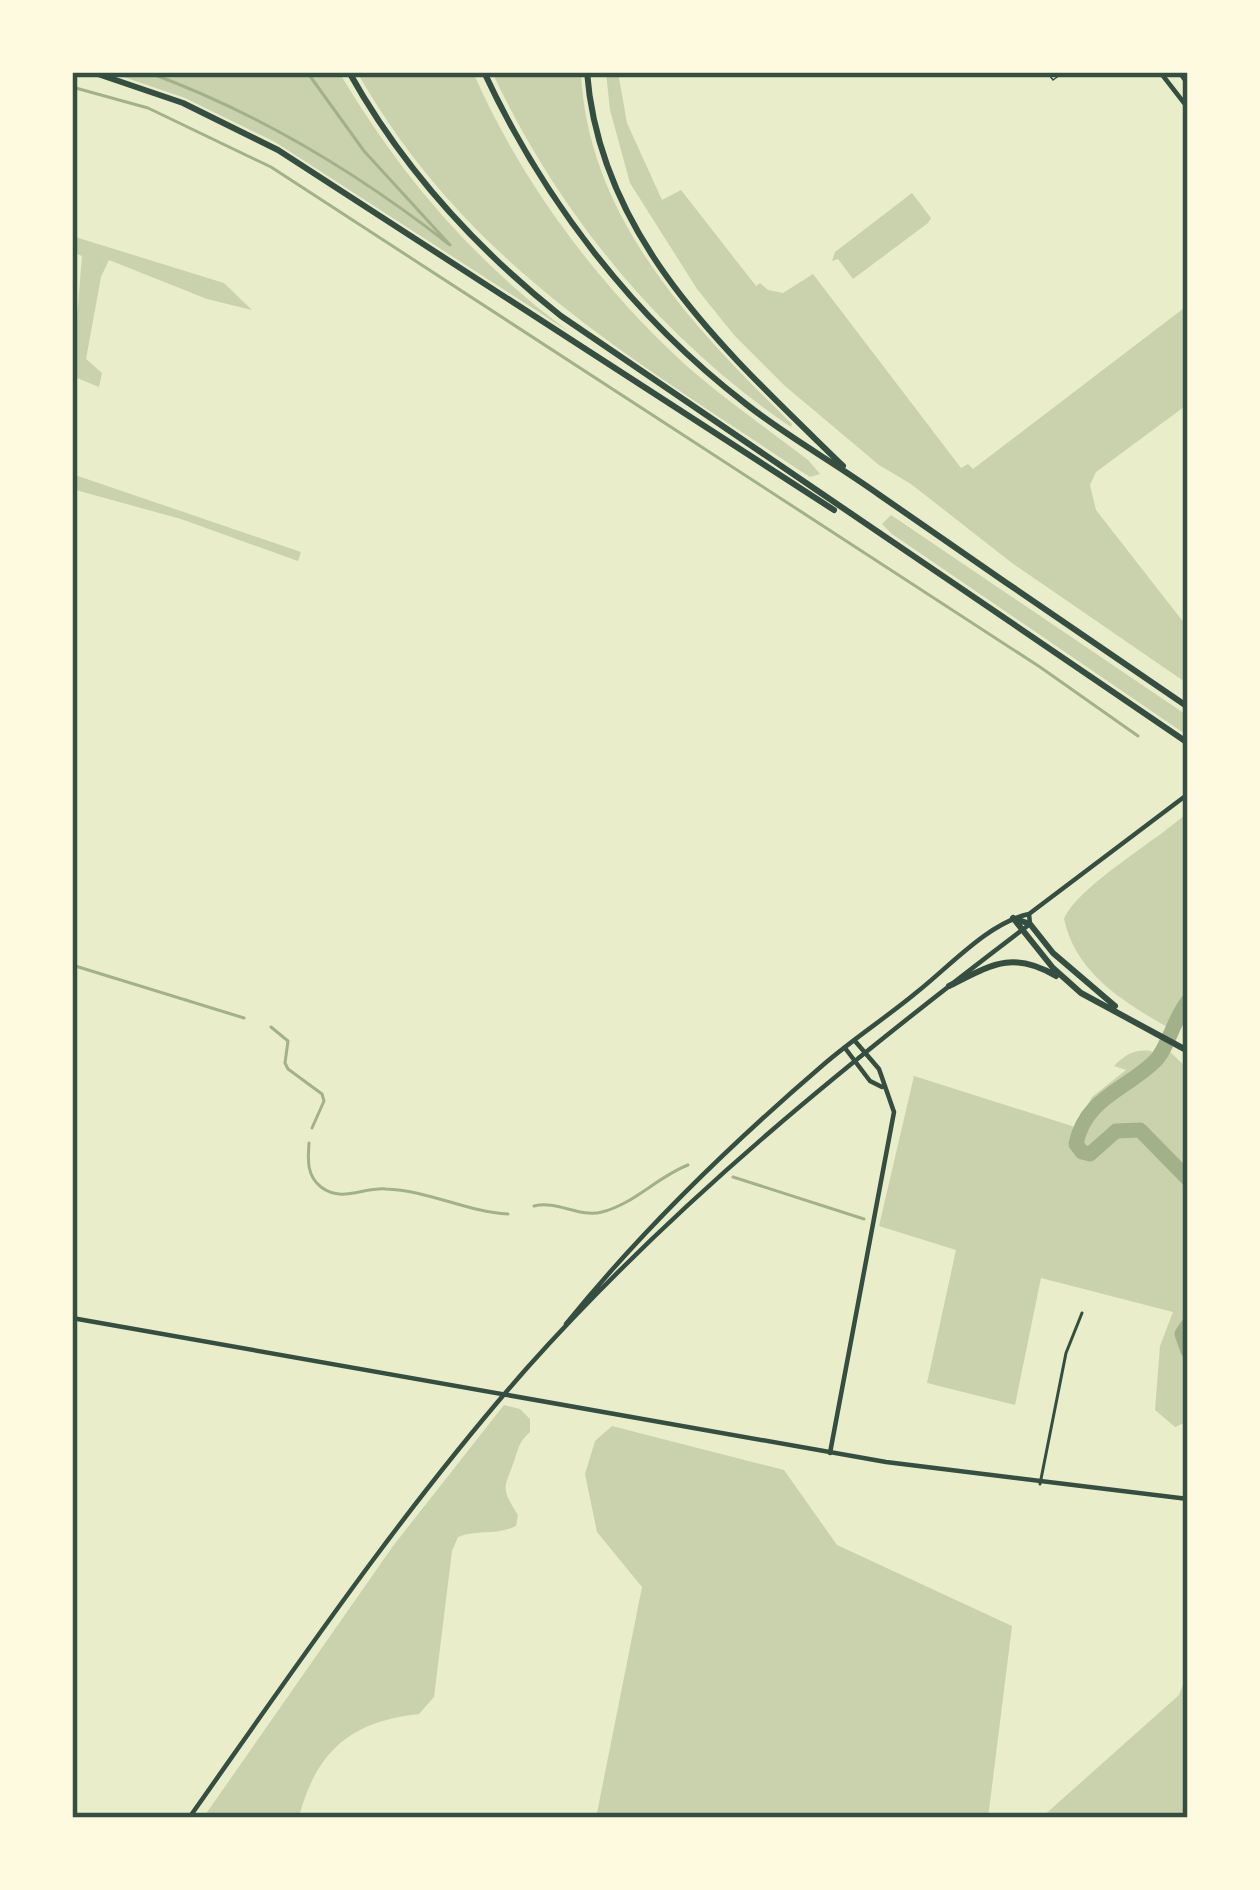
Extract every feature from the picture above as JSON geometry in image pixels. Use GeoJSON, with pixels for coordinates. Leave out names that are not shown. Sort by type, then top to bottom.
{"type":"FeatureCollection","features":[{"type":"Feature","properties":{"kind":"highway"},"geometry":{"type":"LineString","coordinates":[[92,72],[183,103],[278,150],[1188,743]]}},
{"type":"Feature","properties":{"kind":"highway"},"geometry":{"type":"LineString","coordinates":[[349,72],[421,181],[522,285],[918,563]]}},
{"type":"Feature","properties":{"kind":"highway"},"geometry":{"type":"LineString","coordinates":[[484,72],[549,190],[639,307],[733,394],[1188,707]]}},
{"type":"Feature","properties":{"kind":"highway"},"geometry":{"type":"LineString","coordinates":[[587,72],[602,156],[630,219],[660,268],[724,350],[854,476]]}},
{"type":"Feature","properties":{"kind":"highway"},"geometry":{"type":"LineString","coordinates":[[1013,918],[1027,922],[1053,953],[1123,1012],[1188,1051]]}},
{"type":"Feature","properties":{"kind":"highway"},"geometry":{"type":"LineString","coordinates":[[1027,922],[1070,985]]}},
{"type":"Feature","properties":{"kind":"highway"},"geometry":{"type":"LineString","coordinates":[[949,986],[989,965],[1012,961],[1040,967],[1093,1001],[1123,1012]]}},
{"type":"Feature","properties":{"kind":"main road"},"geometry":{"type":"LineString","coordinates":[[1160,72],[1188,108]]}},
{"type":"Feature","properties":{"kind":"main road"},"geometry":{"type":"LineString","coordinates":[[1179,72],[1188,84]]}},
{"type":"Feature","properties":{"kind":"main road"},"geometry":{"type":"LineString","coordinates":[[549,1345],[725,1172],[854,1060],[1188,794]]}},
{"type":"Feature","properties":{"kind":"main road"},"geometry":{"type":"LineString","coordinates":[[189,1818],[365,1571],[485,1419],[619,1262],[779,1103],[845,1048],[1013,918],[1027,922]]}},
{"type":"Feature","properties":{"kind":"main road"},"geometry":{"type":"LineString","coordinates":[[830,1453],[892,1123],[892,1101],[878,1069],[855,1041]]}},
{"type":"Feature","properties":{"kind":"main road"},"geometry":{"type":"LineString","coordinates":[[845,1048],[870,1081],[884,1088]]}},
{"type":"Feature","properties":{"kind":"main road"},"geometry":{"type":"LineString","coordinates":[[72,1318],[830,1453],[1040,1484],[1188,1499]]}},
{"type":"Feature","properties":{"kind":"street"},"geometry":{"type":"LineString","coordinates":[[1040,1484],[1072,1328],[1082,1313]]}},
{"type":"Feature","properties":{"kind":"lane"},"geometry":{"type":"LineString","coordinates":[[1047,72],[1053,80],[1064,72]]}},
{"type":"Feature","properties":{"kind":"green space"},"geometry":{"type":"Polygon","coordinates":[[[109,72],[339,72],[387,146],[440,213],[500,275],[568,331],[275,142],[185,98],[109,72]]]}},
{"type":"Feature","properties":{"kind":"green space"},"geometry":{"type":"Polygon","coordinates":[[[357,72],[473,72],[536,188],[616,294],[693,371],[820,474],[810,477],[799,470],[552,298],[447,198],[400,139],[357,72]]]}},
{"type":"Feature","properties":{"kind":"green space"},"geometry":{"type":"Polygon","coordinates":[[[492,72],[581,72],[588,125],[603,175],[625,222],[684,309],[791,427],[699,354],[618,269],[548,175],[492,72]]]}},
{"type":"Feature","properties":{"kind":"green space"},"geometry":{"type":"Polygon","coordinates":[[[606,72],[618,72],[627,123],[662,200],[681,190],[756,286],[760,283],[783,293],[813,274],[961,468],[968,464],[973,469],[1188,305],[1188,404],[1096,472],[1090,485],[1096,510],[1188,628],[1188,684],[879,465],[785,386],[734,335],[697,289],[630,183],[610,110],[606,72]]]}},
{"type":"Feature","properties":{"kind":"green space"},"geometry":{"type":"Polygon","coordinates":[[[912,193],[931,218],[928,223],[853,279],[838,259],[832,261],[835,252],[912,193]]]}},
{"type":"Feature","properties":{"kind":"green space"},"geometry":{"type":"Polygon","coordinates":[[[72,236],[224,283],[252,310],[207,299],[109,260],[101,277],[86,359],[102,373],[99,387],[72,376],[82,256],[72,252],[72,236]]]}},
{"type":"Feature","properties":{"kind":"green space"},"geometry":{"type":"Polygon","coordinates":[[[72,474],[301,552],[298,561],[181,519],[72,489],[72,474]]]}},
{"type":"Feature","properties":{"kind":"green space"},"geometry":{"type":"Polygon","coordinates":[[[891,515],[1188,716],[1188,736],[892,534],[882,524],[891,515]]]}},
{"type":"Feature","properties":{"kind":"green space"},"geometry":{"type":"Polygon","coordinates":[[[1188,812],[1188,997],[1167,1027],[1117,995],[1090,970],[1064,919],[1101,878],[1188,812]]]}},
{"type":"Feature","properties":{"kind":"green space"},"geometry":{"type":"Polygon","coordinates":[[[1167,1049],[1188,1069],[1188,1421],[1175,1427],[1155,1410],[1160,1346],[1173,1312],[1041,1278],[1015,1405],[927,1383],[956,1250],[879,1226],[914,1076],[1075,1127],[1092,1097],[1126,1070],[1114,1066],[1118,1062],[1131,1053],[1151,1051],[1160,1062],[1167,1049]]]}},
{"type":"Feature","properties":{"kind":"green space"},"geometry":{"type":"Polygon","coordinates":[[[504,1405],[520,1409],[530,1419],[530,1432],[519,1447],[506,1487],[518,1515],[516,1526],[458,1537],[452,1551],[434,1697],[419,1714],[375,1723],[342,1742],[317,1772],[294,1818],[203,1818],[393,1546],[504,1405]]]}},
{"type":"Feature","properties":{"kind":"green space"},"geometry":{"type":"Polygon","coordinates":[[[612,1426],[784,1470],[837,1545],[1012,1626],[988,1818],[596,1818],[642,1587],[597,1532],[585,1474],[595,1441],[612,1426]]]}},
{"type":"Feature","properties":{"kind":"green space"},"geometry":{"type":"Polygon","coordinates":[[[1188,1672],[1188,1818],[1041,1818],[1179,1695],[1188,1672]]]}},
{"type":"Feature","properties":{"kind":"waterway"},"geometry":{"type":"LineString","coordinates":[[147,72],[305,146],[450,245],[364,151],[307,72]]}},
{"type":"Feature","properties":{"kind":"waterway"},"geometry":{"type":"LineString","coordinates":[[72,87],[148,108],[271,167],[1040,667],[1138,736]]}},
{"type":"Feature","properties":{"kind":"waterway"},"geometry":{"type":"LineString","coordinates":[[72,965],[244,1018]]}},
{"type":"Feature","properties":{"kind":"waterway"},"geometry":{"type":"LineString","coordinates":[[1188,1001],[1160,1055],[1097,1105],[1076,1144],[1090,1154],[1116,1131],[1140,1130],[1188,1179]]}},
{"type":"Feature","properties":{"kind":"waterway"},"geometry":{"type":"LineString","coordinates":[[271,1027],[288,1041],[288,1069],[322,1094],[324,1101],[312,1128]]}},
{"type":"Feature","properties":{"kind":"waterway"},"geometry":{"type":"LineString","coordinates":[[309,1143],[310,1172],[329,1192],[401,1190],[508,1214]]}},
{"type":"Feature","properties":{"kind":"waterway"},"geometry":{"type":"LineString","coordinates":[[534,1206],[602,1212],[688,1165]]}},
{"type":"Feature","properties":{"kind":"waterway"},"geometry":{"type":"LineString","coordinates":[[733,1177],[864,1219]]}},
{"type":"Feature","properties":{"kind":"waterway"},"geometry":{"type":"LineString","coordinates":[[1188,1325],[1182,1334],[1188,1351]]}}]}
